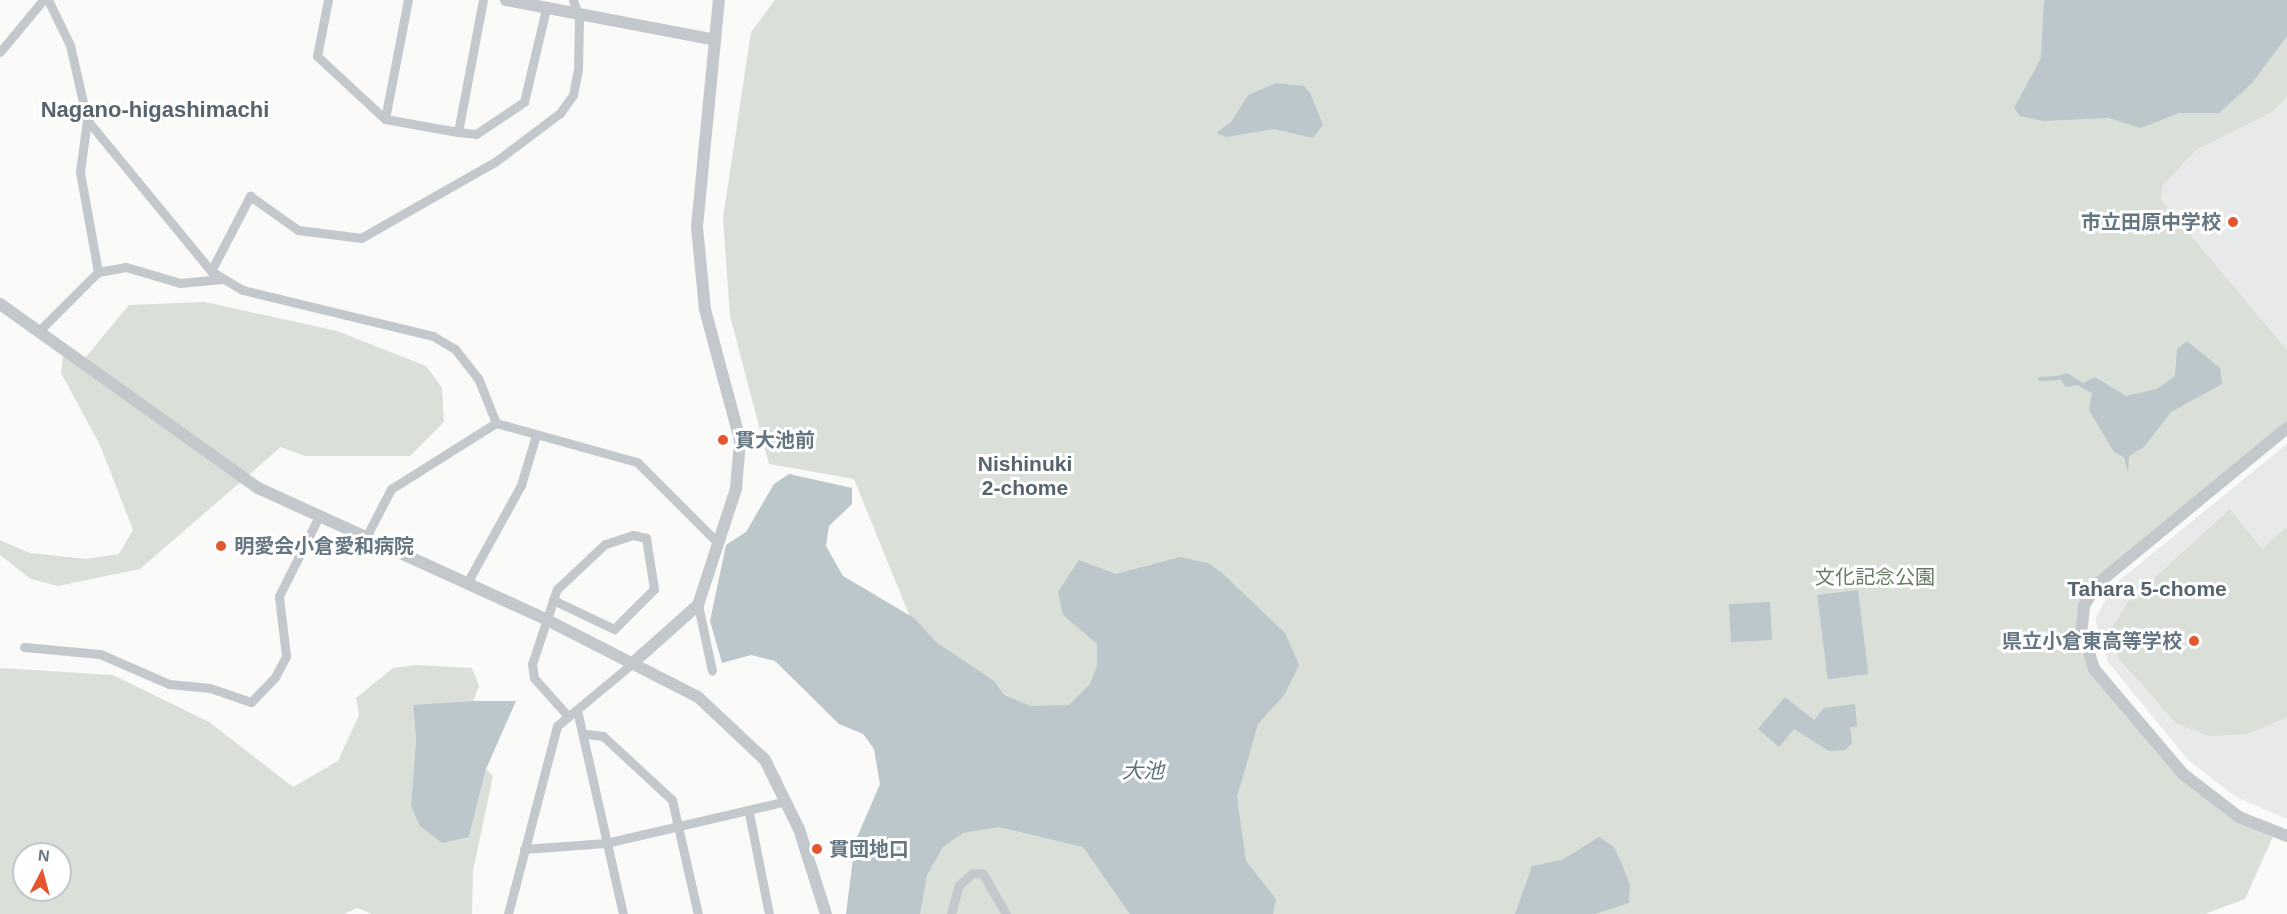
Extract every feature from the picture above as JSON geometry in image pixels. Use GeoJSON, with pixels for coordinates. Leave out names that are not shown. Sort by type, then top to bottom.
{"type":"FeatureCollection","features":[{"type":"Feature","properties":{"kind":"street"},"geometry":{"type":"LineString","coordinates":[[0,52],[4,40],[43,0]]}},
{"type":"Feature","properties":{"kind":"street"},"geometry":{"type":"LineString","coordinates":[[48,0],[70,45],[87,120],[80,172],[98,272]]}},
{"type":"Feature","properties":{"kind":"street"},"geometry":{"type":"LineString","coordinates":[[328,0],[317,56],[385,119],[476,134],[524,102],[546,9]]}},
{"type":"Feature","properties":{"kind":"street"},"geometry":{"type":"LineString","coordinates":[[385,119],[408,0]]}},
{"type":"Feature","properties":{"kind":"street"},"geometry":{"type":"LineString","coordinates":[[458,132],[483,0]]}},
{"type":"Feature","properties":{"kind":"street"},"geometry":{"type":"LineString","coordinates":[[506,0],[579,16],[715,40]]}},
{"type":"Feature","properties":{"kind":"street"},"geometry":{"type":"LineString","coordinates":[[211,271],[250,196],[298,230],[361,238],[495,162],[560,113],[573,95],[579,16],[573,0]]}},
{"type":"Feature","properties":{"kind":"street"},"geometry":{"type":"LineString","coordinates":[[712,670],[698,605],[736,489],[740,440],[705,309],[697,227],[711,122],[719,0]]}},
{"type":"Feature","properties":{"kind":"street"},"geometry":{"type":"LineString","coordinates":[[87,120],[211,271],[243,290],[433,336],[455,349],[478,378],[496,423]]}},
{"type":"Feature","properties":{"kind":"street"},"geometry":{"type":"LineString","coordinates":[[38,332],[98,272],[126,267],[180,283],[222,279]]}},
{"type":"Feature","properties":{"kind":"street"},"geometry":{"type":"LineString","coordinates":[[0,304],[230,471],[318,518],[467,583],[634,662],[726,717],[765,760],[786,801],[826,914]]}},
{"type":"Feature","properties":{"kind":"street"},"geometry":{"type":"LineString","coordinates":[[365,539],[391,489],[496,423],[649,469],[718,543]]}},
{"type":"Feature","properties":{"kind":"street"},"geometry":{"type":"LineString","coordinates":[[2287,428],[2098,583],[2085,605],[2082,629],[2094,669],[2182,774],[2239,817],[2287,836]]}},
{"type":"Feature","properties":{"kind":"street"},"geometry":{"type":"LineString","coordinates":[[467,583],[521,484],[536,435]]}},
{"type":"Feature","properties":{"kind":"street"},"geometry":{"type":"LineString","coordinates":[[24,647],[100,654],[169,684],[210,688],[251,702],[275,677],[286,656],[279,596],[318,518]]}},
{"type":"Feature","properties":{"kind":"street"},"geometry":{"type":"LineString","coordinates":[[553,600],[614,629],[654,589],[646,538],[633,535],[605,544],[557,589],[553,600],[532,664],[534,678],[567,715]]}},
{"type":"Feature","properties":{"kind":"street"},"geometry":{"type":"LineString","coordinates":[[508,914],[545,758],[567,715],[577,710],[698,605]]}},
{"type":"Feature","properties":{"kind":"street"},"geometry":{"type":"LineString","coordinates":[[577,710],[586,734],[606,843],[623,914]]}},
{"type":"Feature","properties":{"kind":"street"},"geometry":{"type":"LineString","coordinates":[[586,734],[603,736],[672,800],[698,914]]}},
{"type":"Feature","properties":{"kind":"street"},"geometry":{"type":"LineString","coordinates":[[524,849],[606,843],[749,813],[786,801]]}},
{"type":"Feature","properties":{"kind":"street"},"geometry":{"type":"LineString","coordinates":[[749,813],[769,914]]}},
{"type":"Feature","properties":{"kind":"street"},"geometry":{"type":"LineString","coordinates":[[951,914],[959,885],[973,873],[984,874],[1006,914]]}},
{"type":"Feature","properties":{"kind":"shaded area","name":"市立田原中学校"},"geometry":{"type":"Polygon","coordinates":[[[2287,96],[2287,350],[2161,201],[2163,185],[2195,150],[2274,111],[2287,96]]]}},
{"type":"Feature","properties":{"kind":"shaded area","name":"県立小倉東高等学校"},"geometry":{"type":"Polygon","coordinates":[[[2287,444],[2287,819],[2236,797],[2188,760],[2108,662],[2095,619],[2115,584],[2287,444]]]}},
{"type":"Feature","properties":{"kind":"green space","name":"文化記念公園"},"geometry":{"type":"Polygon","coordinates":[[[775,0],[2287,0],[2287,96],[2274,111],[2196,150],[2163,185],[2161,200],[2287,350],[2287,428],[2098,583],[2082,629],[2094,669],[2183,774],[2239,817],[2275,832],[2245,899],[2205,914],[907,914],[970,765],[854,479],[769,464],[730,316],[723,218],[751,32],[775,0]]]}},
{"type":"Feature","properties":{"kind":"green space"},"geometry":{"type":"Polygon","coordinates":[[[205,302],[337,331],[426,366],[442,388],[444,422],[410,456],[305,456],[281,447],[140,569],[58,586],[31,579],[0,555],[0,540],[30,553],[86,559],[119,554],[133,530],[100,445],[61,373],[63,354],[85,358],[129,305],[205,302]]]}},
{"type":"Feature","properties":{"kind":"green space","name":"県立小倉東高等学校"},"geometry":{"type":"Polygon","coordinates":[[[2230,509],[2262,549],[2287,527],[2287,717],[2248,734],[2209,736],[2176,723],[2119,659],[2111,630],[2128,602],[2230,509]]]}},
{"type":"Feature","properties":{"kind":"green space"},"geometry":{"type":"Polygon","coordinates":[[[417,665],[472,668],[479,686],[473,701],[413,706],[416,739],[411,806],[469,837],[486,769],[493,776],[473,871],[472,914],[372,914],[357,908],[344,914],[0,914],[0,668],[113,675],[209,722],[293,787],[338,761],[359,715],[356,698],[393,668],[417,665]]]}},
{"type":"Feature","properties":{"kind":"water"},"geometry":{"type":"Polygon","coordinates":[[[2044,0],[2287,0],[2287,36],[2252,83],[2219,113],[2179,113],[2141,128],[2108,118],[2043,121],[2020,116],[2014,108],[2041,58],[2044,0]]]}},
{"type":"Feature","properties":{"kind":"water"},"geometry":{"type":"Polygon","coordinates":[[[1276,83],[1304,86],[1310,93],[1323,125],[1313,138],[1274,129],[1226,137],[1216,133],[1232,121],[1248,95],[1276,83]]]}},
{"type":"Feature","properties":{"kind":"water"},"geometry":{"type":"Polygon","coordinates":[[[2187,341],[2220,368],[2222,384],[2171,412],[2144,447],[2129,456],[2128,473],[2124,457],[2114,452],[2089,410],[2092,393],[2077,385],[2066,387],[2058,376],[2067,373],[2083,383],[2095,377],[2126,396],[2157,389],[2175,376],[2177,349],[2187,341]]]}},
{"type":"Feature","properties":{"kind":"water","name":"大池"},"geometry":{"type":"Polygon","coordinates":[[[789,474],[852,488],[852,504],[829,526],[826,546],[843,576],[914,618],[936,642],[994,681],[1004,695],[1031,706],[1069,705],[1090,684],[1097,666],[1097,644],[1063,615],[1058,592],[1079,560],[1116,574],[1180,557],[1208,563],[1222,573],[1285,633],[1299,665],[1285,694],[1258,724],[1237,797],[1246,861],[1276,899],[1273,914],[1130,914],[1083,847],[999,827],[963,833],[943,847],[927,875],[920,914],[846,914],[855,842],[880,784],[874,749],[863,734],[839,724],[775,661],[751,655],[722,663],[710,621],[726,545],[746,532],[774,484],[789,474]]]}},
{"type":"Feature","properties":{"kind":"water"},"geometry":{"type":"Polygon","coordinates":[[[1858,590],[1868,674],[1828,679],[1817,595],[1858,590]]]}},
{"type":"Feature","properties":{"kind":"water"},"geometry":{"type":"Polygon","coordinates":[[[1770,602],[1772,640],[1731,642],[1729,604],[1770,602]]]}},
{"type":"Feature","properties":{"kind":"water"},"geometry":{"type":"Polygon","coordinates":[[[1785,697],[1814,720],[1824,708],[1855,704],[1857,727],[1850,727],[1852,743],[1845,750],[1829,751],[1794,729],[1779,747],[1758,729],[1785,697]]]}},
{"type":"Feature","properties":{"kind":"water"},"geometry":{"type":"Polygon","coordinates":[[[516,701],[486,769],[469,837],[442,843],[420,826],[411,806],[416,739],[413,705],[516,701]]]}},
{"type":"Feature","properties":{"kind":"water"},"geometry":{"type":"Polygon","coordinates":[[[1599,837],[1614,847],[1621,862],[1630,885],[1629,903],[1595,914],[1515,914],[1532,866],[1562,860],[1599,837]]]}},
{"type":"Feature","properties":{"kind":"waterway"},"geometry":{"type":"LineString","coordinates":[[2040,379],[2058,378]]}},
{"type":"Feature","properties":{"kind":"place","name":"市立田原中学校"},"geometry":{"type":"Point","coordinates":[2233,222]}},
{"type":"Feature","properties":{"kind":"place","name":"貫大池前"},"geometry":{"type":"Point","coordinates":[723,440]}},
{"type":"Feature","properties":{"kind":"place","name":"明愛会小倉愛和病院"},"geometry":{"type":"Point","coordinates":[221,546]}},
{"type":"Feature","properties":{"kind":"place","name":"県立小倉東高等学校"},"geometry":{"type":"Point","coordinates":[2194,641]}},
{"type":"Feature","properties":{"kind":"place","name":"貫団地口"},"geometry":{"type":"Point","coordinates":[817,849]}},
{"type":"Feature","properties":{"kind":"district","name":"Nagano-higashimachi"},"geometry":{"type":"Point","coordinates":[155,110]}},
{"type":"Feature","properties":{"kind":"district","name":"Nishinuki 2-chome"},"geometry":{"type":"Point","coordinates":[1025,476]}},
{"type":"Feature","properties":{"kind":"district","name":"Tahara 5-chome"},"geometry":{"type":"Point","coordinates":[2147,589]}}]}
